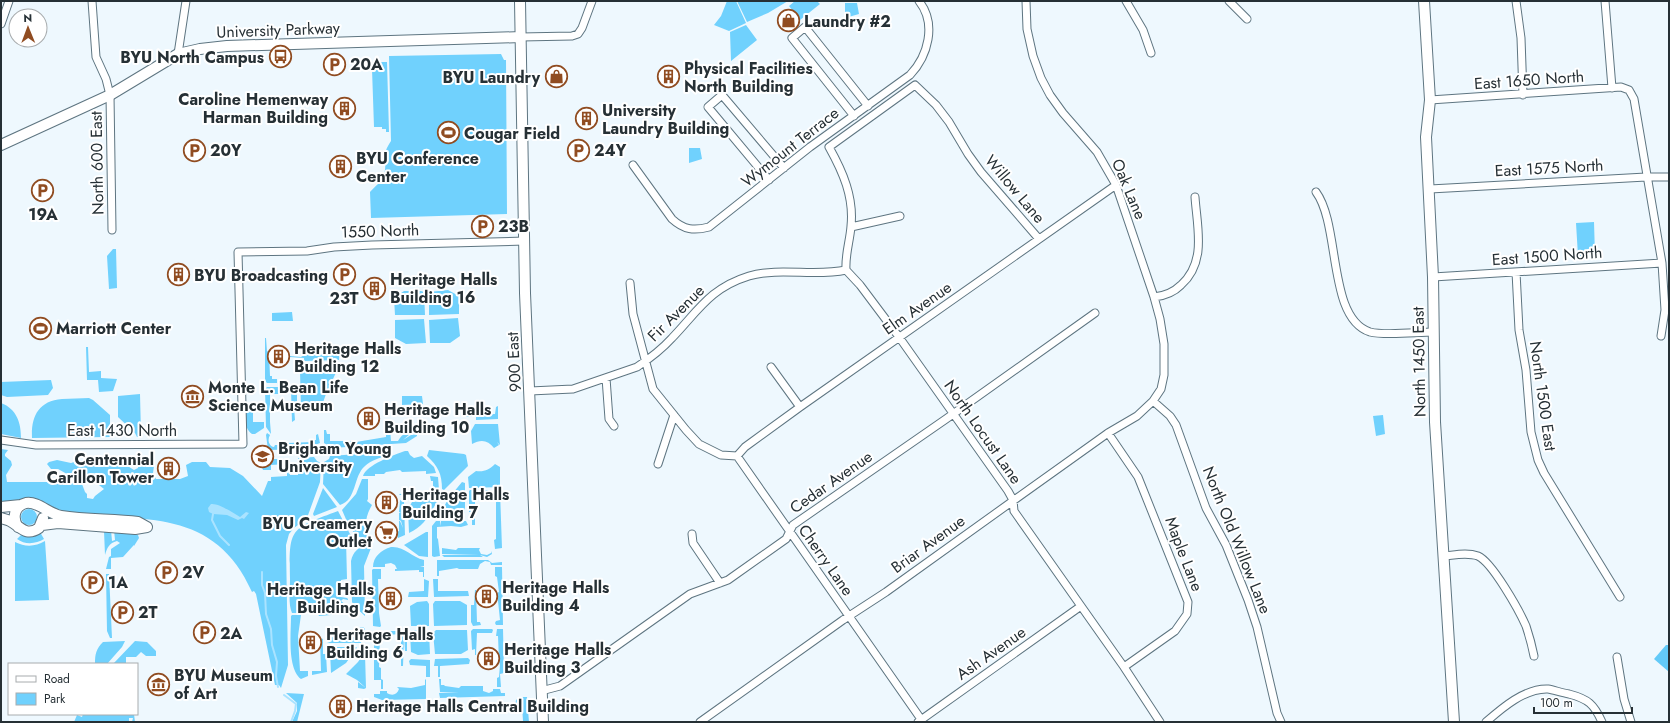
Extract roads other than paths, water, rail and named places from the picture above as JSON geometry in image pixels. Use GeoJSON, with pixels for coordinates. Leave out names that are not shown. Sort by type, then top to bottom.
{"type":"FeatureCollection","features":[{"type":"Feature","properties":{"kind":"main road","name":"900 East"},"geometry":{"type":"LineString","coordinates":[[520,1],[524,241],[543,722]]}},
{"type":"Feature","properties":{"kind":"main road","name":"North 1450 East"},"geometry":{"type":"LineString","coordinates":[[1424,1],[1430,100],[1426,137],[1430,190],[1433,277],[1435,422],[1454,722]]}},
{"type":"Feature","properties":{"kind":"main road","name":"University Parkway"},"geometry":{"type":"LineString","coordinates":[[1,145],[110,94],[178,54],[200,49],[227,46],[521,37]]}},
{"type":"Feature","properties":{"kind":"main road"},"geometry":{"type":"LineString","coordinates":[[1,507],[29,503],[60,516],[138,522],[147,527],[135,530],[58,523],[42,525],[32,532],[24,531],[10,521],[1,518]]}},
{"type":"Feature","properties":{"kind":"main road"},"geometry":{"type":"LineString","coordinates":[[18,527],[15,524],[14,515],[15,511],[21,505]]}},
{"type":"Feature","properties":{"kind":"main road"},"geometry":{"type":"LineString","coordinates":[[38,506],[43,515],[42,525]]}},
{"type":"Feature","properties":{"kind":"street"},"geometry":{"type":"LineString","coordinates":[[1,24],[9,1]]}},
{"type":"Feature","properties":{"kind":"street","name":"North 600 East"},"geometry":{"type":"LineString","coordinates":[[92,1],[96,57],[106,79],[110,94],[112,230]]}},
{"type":"Feature","properties":{"kind":"street"},"geometry":{"type":"LineString","coordinates":[[178,54],[186,1]]}},
{"type":"Feature","properties":{"kind":"street","name":"University Parkway"},"geometry":{"type":"LineString","coordinates":[[521,37],[572,36],[578,34],[582,28],[592,1]]}},
{"type":"Feature","properties":{"kind":"street","name":"Wymount Terrace"},"geometry":{"type":"LineString","coordinates":[[633,165],[672,220],[680,226],[689,229],[698,230],[710,227],[810,147],[910,76],[922,60],[928,43],[929,33],[925,13],[919,1]]}},
{"type":"Feature","properties":{"kind":"street","name":"Oak Lane"},"geometry":{"type":"LineString","coordinates":[[1026,1],[1027,29],[1033,56],[1041,78],[1050,95],[1063,113],[1097,152],[1116,185],[1154,297],[1164,344],[1163,382]]}},
{"type":"Feature","properties":{"kind":"street"},"geometry":{"type":"LineString","coordinates":[[1126,1],[1143,30],[1151,53]]}},
{"type":"Feature","properties":{"kind":"street"},"geometry":{"type":"LineString","coordinates":[[1229,1],[1247,19]]}},
{"type":"Feature","properties":{"kind":"street"},"geometry":{"type":"LineString","coordinates":[[1516,1],[1521,38],[1523,95]]}},
{"type":"Feature","properties":{"kind":"street"},"geometry":{"type":"LineString","coordinates":[[1605,1],[1612,88]]}},
{"type":"Feature","properties":{"kind":"street"},"geometry":{"type":"LineString","coordinates":[[854,116],[792,38],[805,27],[868,106]]}},
{"type":"Feature","properties":{"kind":"street","name":"Willow Lane"},"geometry":{"type":"LineString","coordinates":[[851,226],[848,189],[841,169],[829,146],[915,86],[936,105],[949,122],[981,172],[1039,239]]}},
{"type":"Feature","properties":{"kind":"street","name":"East 1650 North"},"geometry":{"type":"LineString","coordinates":[[1430,100],[1626,88],[1630,90],[1634,99],[1646,177]]}},
{"type":"Feature","properties":{"kind":"street"},"geometry":{"type":"LineString","coordinates":[[770,180],[708,107],[722,95],[784,168]]}},
{"type":"Feature","properties":{"kind":"street"},"geometry":{"type":"LineString","coordinates":[[1646,177],[1662,263],[1665,310],[1660,336]]}},
{"type":"Feature","properties":{"kind":"street","name":"East 1575 North"},"geometry":{"type":"LineString","coordinates":[[1430,190],[1646,177],[1669,177]]}},
{"type":"Feature","properties":{"kind":"street","name":"Elm Avenue"},"geometry":{"type":"LineString","coordinates":[[737,456],[745,447],[800,407],[1116,185]]}},
{"type":"Feature","properties":{"kind":"street"},"geometry":{"type":"LineString","coordinates":[[1316,192],[1325,207],[1343,300],[1350,318],[1364,329],[1377,333],[1434,332]]}},
{"type":"Feature","properties":{"kind":"street"},"geometry":{"type":"LineString","coordinates":[[1154,297],[1167,294],[1180,286],[1195,266],[1199,249],[1195,197]]}},
{"type":"Feature","properties":{"kind":"street"},"geometry":{"type":"LineString","coordinates":[[846,270],[846,250],[851,226],[900,216]]}},
{"type":"Feature","properties":{"kind":"street","name":"1550 North"},"geometry":{"type":"LineString","coordinates":[[243,444],[238,252],[307,251],[334,247],[372,245],[524,241]]}},
{"type":"Feature","properties":{"kind":"street","name":"East 1500 North"},"geometry":{"type":"LineString","coordinates":[[1433,277],[1662,263]]}},
{"type":"Feature","properties":{"kind":"street","name":"North Locust Lane"},"geometry":{"type":"LineString","coordinates":[[846,270],[860,285],[899,337],[1013,500],[1014,511],[1124,667],[1160,722]]}},
{"type":"Feature","properties":{"kind":"street","name":"Fir Avenue"},"geometry":{"type":"LineString","coordinates":[[530,391],[573,389],[624,372],[645,361],[672,339],[704,302],[733,282],[749,276],[773,272],[836,272],[846,270]]}},
{"type":"Feature","properties":{"kind":"street","name":"North 1500 East"},"geometry":{"type":"LineString","coordinates":[[1516,272],[1519,330],[1526,370],[1531,432],[1535,452],[1544,473],[1620,597]]}},
{"type":"Feature","properties":{"kind":"street"},"geometry":{"type":"LineString","coordinates":[[630,283],[633,314],[654,389],[674,415],[700,444],[721,455],[737,456]]}},
{"type":"Feature","properties":{"kind":"street","name":"Cedar Avenue"},"geometry":{"type":"LineString","coordinates":[[541,691],[560,686],[690,594],[728,580],[786,539],[793,525],[953,414],[1095,312]]}},
{"type":"Feature","properties":{"kind":"street"},"geometry":{"type":"LineString","coordinates":[[771,367],[800,407]]}},
{"type":"Feature","properties":{"kind":"street"},"geometry":{"type":"LineString","coordinates":[[606,378],[609,418],[614,426]]}},
{"type":"Feature","properties":{"kind":"street","name":"Briar Avenue"},"geometry":{"type":"LineString","coordinates":[[700,722],[848,616],[886,592],[1108,433],[1137,416],[1153,401],[1161,389],[1163,382]]}},
{"type":"Feature","properties":{"kind":"street","name":"North Old Willow Lane"},"geometry":{"type":"LineString","coordinates":[[1153,401],[1170,416],[1176,424],[1206,508],[1226,545],[1257,627],[1269,683],[1281,722]]}},
{"type":"Feature","properties":{"kind":"street"},"geometry":{"type":"LineString","coordinates":[[658,464],[674,415]]}},
{"type":"Feature","properties":{"kind":"street","name":"Maple Lane"},"geometry":{"type":"LineString","coordinates":[[1108,433],[1138,477],[1188,602],[1187,614],[1175,631],[1124,667]]}},
{"type":"Feature","properties":{"kind":"street","name":"East 1430 North"},"geometry":{"type":"LineString","coordinates":[[1,440],[36,444],[243,444]]}},
{"type":"Feature","properties":{"kind":"street","name":"Cherry Lane"},"geometry":{"type":"LineString","coordinates":[[737,456],[921,721]]}},
{"type":"Feature","properties":{"kind":"street"},"geometry":{"type":"LineString","coordinates":[[692,534],[693,544],[720,583]]}},
{"type":"Feature","properties":{"kind":"street"},"geometry":{"type":"LineString","coordinates":[[1444,556],[1473,554],[1489,563],[1526,627],[1534,656]]}},
{"type":"Feature","properties":{"kind":"street","name":"Ash Avenue"},"geometry":{"type":"LineString","coordinates":[[921,721],[1081,606]]}},
{"type":"Feature","properties":{"kind":"street"},"geometry":{"type":"LineString","coordinates":[[1617,657],[1624,700],[1631,722]]}},
{"type":"Feature","properties":{"kind":"street"},"geometry":{"type":"LineString","coordinates":[[1486,722],[1514,701],[1533,692],[1548,689],[1583,698],[1597,710],[1602,722]]}},
{"type":"Feature","properties":{"kind":"waterway"},"geometry":{"type":"LineString","coordinates":[[213,514],[212,520],[220,536],[229,545]]}},
{"type":"Feature","properties":{"kind":"waterway"},"geometry":{"type":"LineString","coordinates":[[262,572],[262,585],[265,593],[266,614],[271,629],[272,645],[277,662],[276,676],[278,687]]}},
{"type":"Feature","properties":{"kind":"waterway"},"geometry":{"type":"LineString","coordinates":[[284,695],[296,704],[291,722]]}},
{"type":"Feature","properties":{"kind":"place","name":"Laundry #2"},"geometry":{"type":"Point","coordinates":[789,21]}},
{"type":"Feature","properties":{"kind":"place","name":"BYU North Campus"},"geometry":{"type":"Point","coordinates":[280,57]}},
{"type":"Feature","properties":{"kind":"place","name":"20A"},"geometry":{"type":"Point","coordinates":[335,64]}},
{"type":"Feature","properties":{"kind":"place","name":"BYU Laundry"},"geometry":{"type":"Point","coordinates":[556,77]}},
{"type":"Feature","properties":{"kind":"place","name":"Physical Facilities North Building"},"geometry":{"type":"Point","coordinates":[669,77]}},
{"type":"Feature","properties":{"kind":"place","name":"Caroline Hemenway Harman Building"},"geometry":{"type":"Point","coordinates":[344,108]}},
{"type":"Feature","properties":{"kind":"place","name":"University Laundry Building"},"geometry":{"type":"Point","coordinates":[586,119]}},
{"type":"Feature","properties":{"kind":"place","name":"Cougar Field"},"geometry":{"type":"Point","coordinates":[449,133]}},
{"type":"Feature","properties":{"kind":"place","name":"20Y"},"geometry":{"type":"Point","coordinates":[194,150]}},
{"type":"Feature","properties":{"kind":"place","name":"24Y"},"geometry":{"type":"Point","coordinates":[578,150]}},
{"type":"Feature","properties":{"kind":"place","name":"BYU Conference Center"},"geometry":{"type":"Point","coordinates":[340,167]}},
{"type":"Feature","properties":{"kind":"place","name":"19A"},"geometry":{"type":"Point","coordinates":[43,191]}},
{"type":"Feature","properties":{"kind":"place","name":"23B"},"geometry":{"type":"Point","coordinates":[483,226]}},
{"type":"Feature","properties":{"kind":"place","name":"BYU Broadcasting"},"geometry":{"type":"Point","coordinates":[179,275]}},
{"type":"Feature","properties":{"kind":"place","name":"23T"},"geometry":{"type":"Point","coordinates":[344,275]}},
{"type":"Feature","properties":{"kind":"place","name":"Heritage Halls Building 16"},"geometry":{"type":"Point","coordinates":[374,288]}},
{"type":"Feature","properties":{"kind":"place","name":"Marriott Center"},"geometry":{"type":"Point","coordinates":[41,328]}},
{"type":"Feature","properties":{"kind":"place","name":"Heritage Halls Building 12"},"geometry":{"type":"Point","coordinates":[279,357]}},
{"type":"Feature","properties":{"kind":"place","name":"Monte L. Bean Life Science Museum"},"geometry":{"type":"Point","coordinates":[193,396]}},
{"type":"Feature","properties":{"kind":"place","name":"Heritage Halls Building 10"},"geometry":{"type":"Point","coordinates":[369,418]}},
{"type":"Feature","properties":{"kind":"place","name":"Brigham Young University"},"geometry":{"type":"Point","coordinates":[262,457]}},
{"type":"Feature","properties":{"kind":"place","name":"Centennial Carillon Tower"},"geometry":{"type":"Point","coordinates":[169,468]}},
{"type":"Feature","properties":{"kind":"place","name":"Heritage Halls Building 7"},"geometry":{"type":"Point","coordinates":[386,503]}},
{"type":"Feature","properties":{"kind":"place","name":"BYU Creamery Outlet"},"geometry":{"type":"Point","coordinates":[387,532]}},
{"type":"Feature","properties":{"kind":"place","name":"2V"},"geometry":{"type":"Point","coordinates":[167,572]}},
{"type":"Feature","properties":{"kind":"place","name":"1A"},"geometry":{"type":"Point","coordinates":[92,582]}},
{"type":"Feature","properties":{"kind":"place","name":"Heritage Halls Building 4"},"geometry":{"type":"Point","coordinates":[487,596]}},
{"type":"Feature","properties":{"kind":"place","name":"Heritage Halls Building 5"},"geometry":{"type":"Point","coordinates":[390,598]}},
{"type":"Feature","properties":{"kind":"place","name":"2T"},"geometry":{"type":"Point","coordinates":[123,612]}},
{"type":"Feature","properties":{"kind":"place","name":"2A"},"geometry":{"type":"Point","coordinates":[204,633]}},
{"type":"Feature","properties":{"kind":"place","name":"Heritage Halls Building 6"},"geometry":{"type":"Point","coordinates":[310,643]}},
{"type":"Feature","properties":{"kind":"place","name":"Heritage Halls Building 3"},"geometry":{"type":"Point","coordinates":[488,658]}},
{"type":"Feature","properties":{"kind":"place","name":"BYU Museum of Art"},"geometry":{"type":"Point","coordinates":[158,684]}},
{"type":"Feature","properties":{"kind":"place","name":"Heritage Halls Central Building"},"geometry":{"type":"Point","coordinates":[340,706]}}]}
